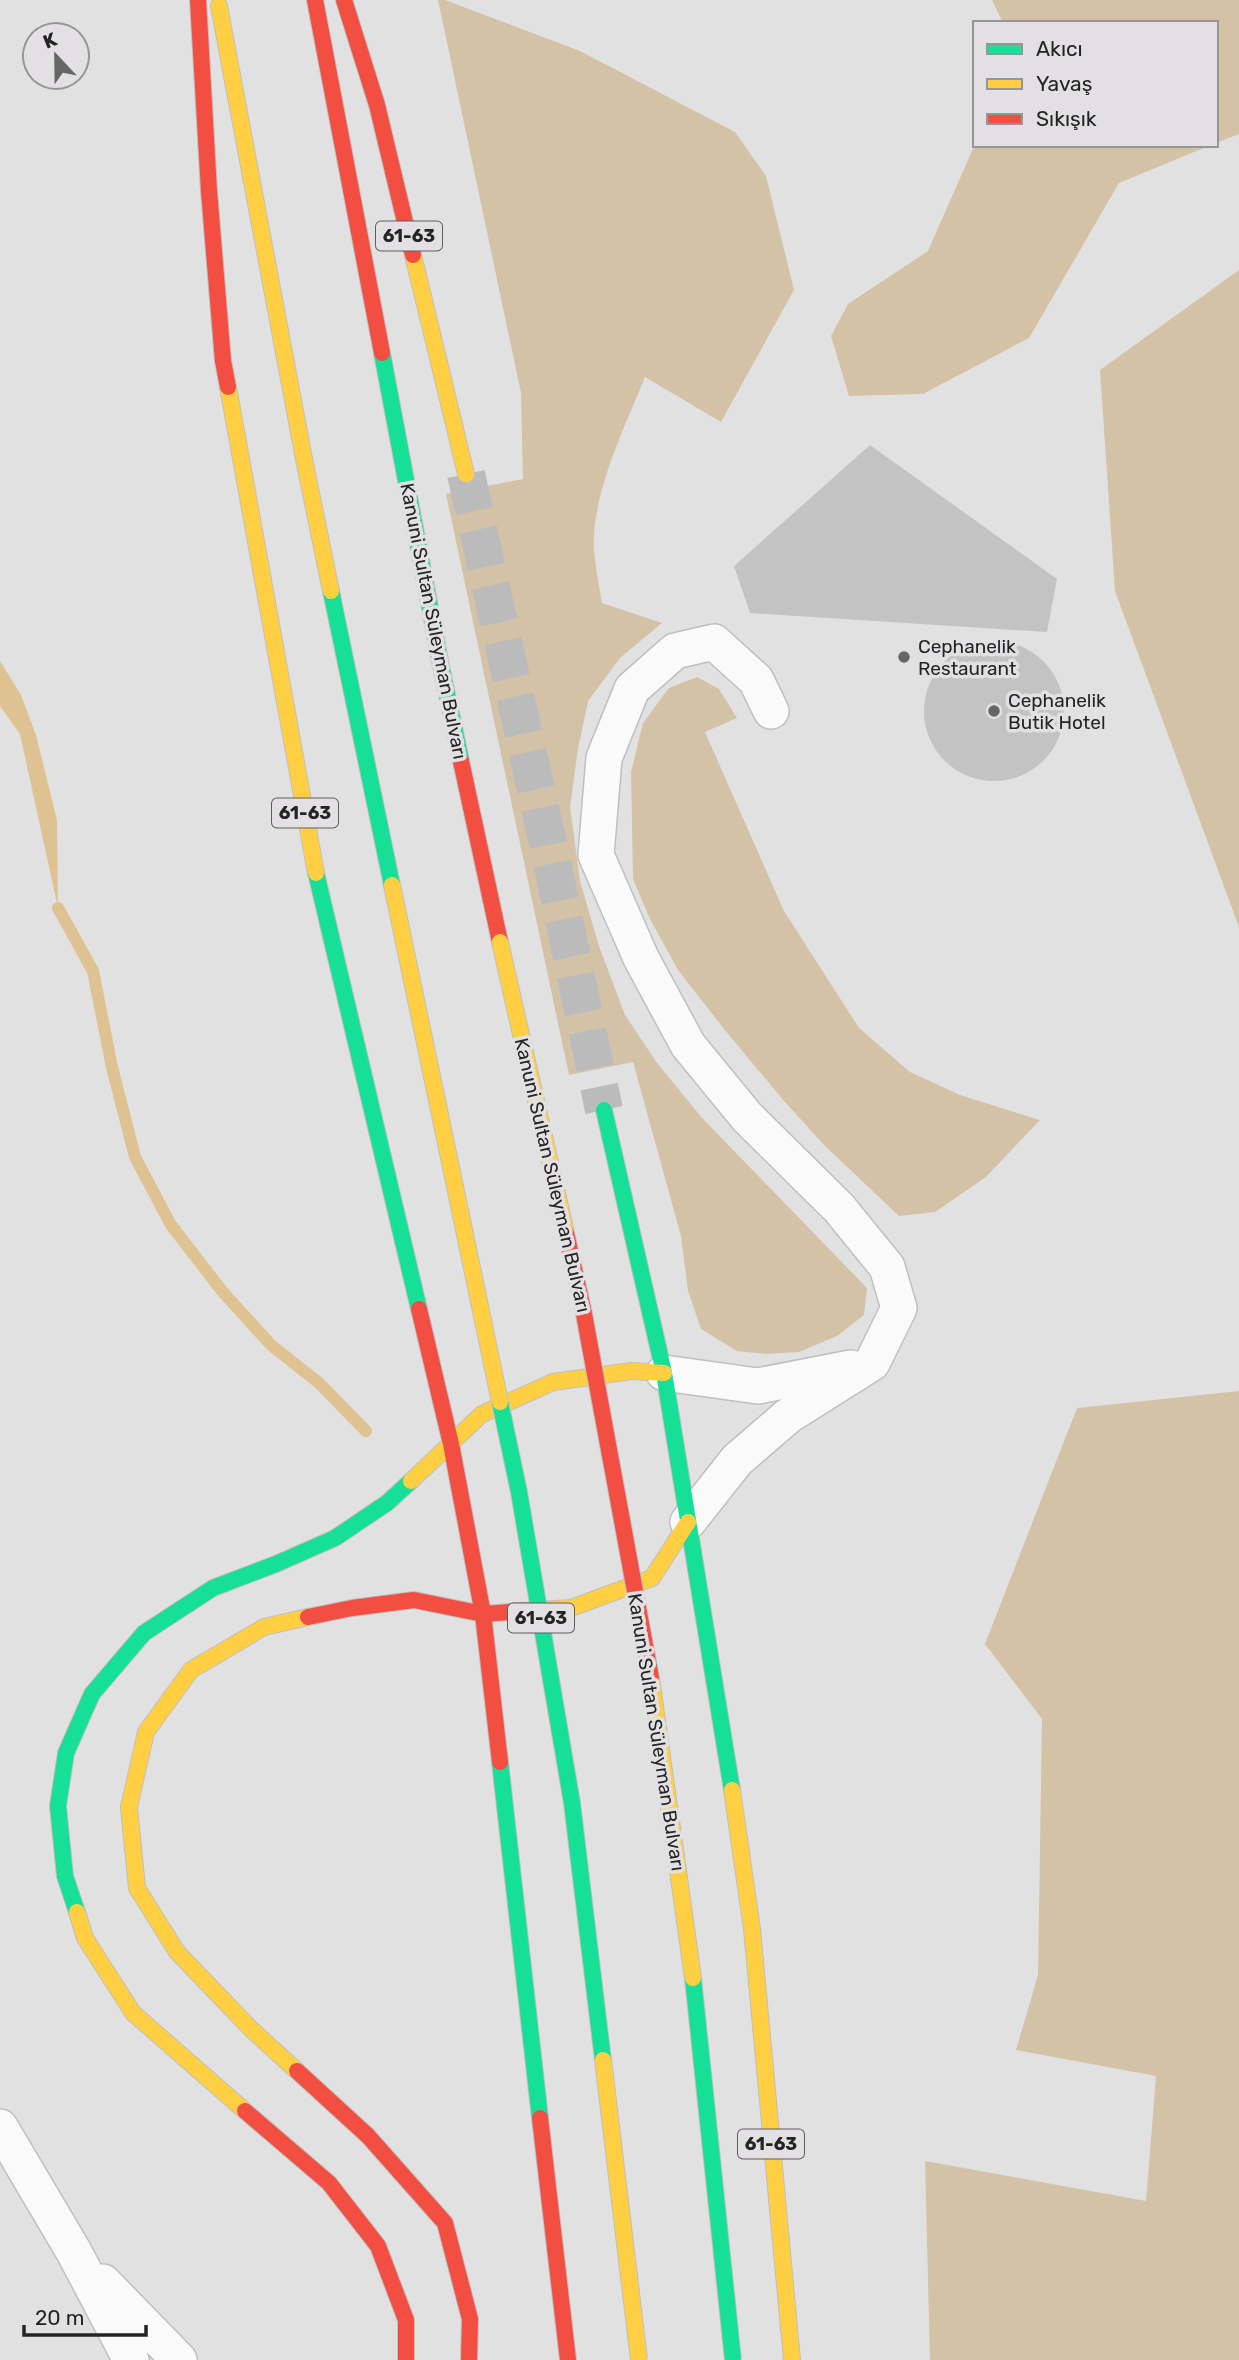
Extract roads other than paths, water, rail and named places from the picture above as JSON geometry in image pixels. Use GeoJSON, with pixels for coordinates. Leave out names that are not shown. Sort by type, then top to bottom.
{"type":"FeatureCollection","features":[{"type":"Feature","properties":{"kind":"main road","name":"61-63"},"geometry":{"type":"LineString","coordinates":[[198,0],[209,191],[223,361],[313,861],[450,1444],[483,1614],[568,2360]]}},
{"type":"Feature","properties":{"kind":"main road","name":"61-63"},"geometry":{"type":"LineString","coordinates":[[218,0],[304,459],[519,1492],[570,1790],[639,2360]]}},
{"type":"Feature","properties":{"kind":"main road","name":"Kanuni Sultan Süleyman Bulvarı"},"geometry":{"type":"LineString","coordinates":[[315,0],[440,661],[584,1314],[647,1648],[690,1948],[733,2360]]}},
{"type":"Feature","properties":{"kind":"main road","name":"61-63"},"geometry":{"type":"LineString","coordinates":[[344,0],[377,105],[466,474]]}},
{"type":"Feature","properties":{"kind":"main road","name":"61-63"},"geometry":{"type":"LineString","coordinates":[[604,1110],[663,1373],[721,1714],[752,1928],[792,2360]]}},
{"type":"Feature","properties":{"kind":"main road"},"geometry":{"type":"LineString","coordinates":[[406,2360],[406,2319],[378,2246],[329,2183],[133,2013],[85,1938],[65,1876],[58,1805],[66,1754],[92,1694],[144,1633],[213,1588],[335,1538],[387,1503],[482,1414],[553,1382],[632,1371],[663,1373]]}},
{"type":"Feature","properties":{"kind":"main road"},"geometry":{"type":"LineString","coordinates":[[469,2360],[470,2319],[445,2223],[368,2136],[252,2030],[177,1952],[137,1888],[129,1807],[146,1732],[191,1670],[264,1627],[352,1608],[414,1600],[483,1614],[571,1608],[652,1578],[688,1522]]}},
{"type":"Feature","properties":{"kind":"street"},"geometry":{"type":"LineString","coordinates":[[688,1522],[737,1460],[788,1416],[872,1363],[899,1308],[887,1267],[839,1208],[747,1117],[688,1045],[641,958],[596,855],[604,758],[632,689],[676,651],[713,642],[755,680],[771,711]]}},
{"type":"Feature","properties":{"kind":"street"},"geometry":{"type":"LineString","coordinates":[[663,1373],[758,1386],[872,1363]]}},
{"type":"Feature","properties":{"kind":"street"},"geometry":{"type":"LineString","coordinates":[[0,2127],[74,2252],[131,2360]]}},
{"type":"Feature","properties":{"kind":"street"},"geometry":{"type":"LineString","coordinates":[[74,2252],[179,2360]]}},
{"type":"Feature","properties":{"kind":"waterway"},"geometry":{"type":"LineString","coordinates":[[58,908],[93,971],[112,1067],[135,1157],[171,1225],[222,1291],[271,1345],[319,1383],[366,1431]]}},
{"type":"Feature","properties":{"kind":"tunnel"},"geometry":{"type":"LineString","coordinates":[[466,474],[604,1110]]}},
{"type":"Feature","properties":{"kind":"place","name":"Cephanelik Restaurant"},"geometry":{"type":"Point","coordinates":[904,657]}},
{"type":"Feature","properties":{"kind":"place","name":"Cephanelik Butik Hotel"},"geometry":{"type":"Point","coordinates":[994,711]}}]}
